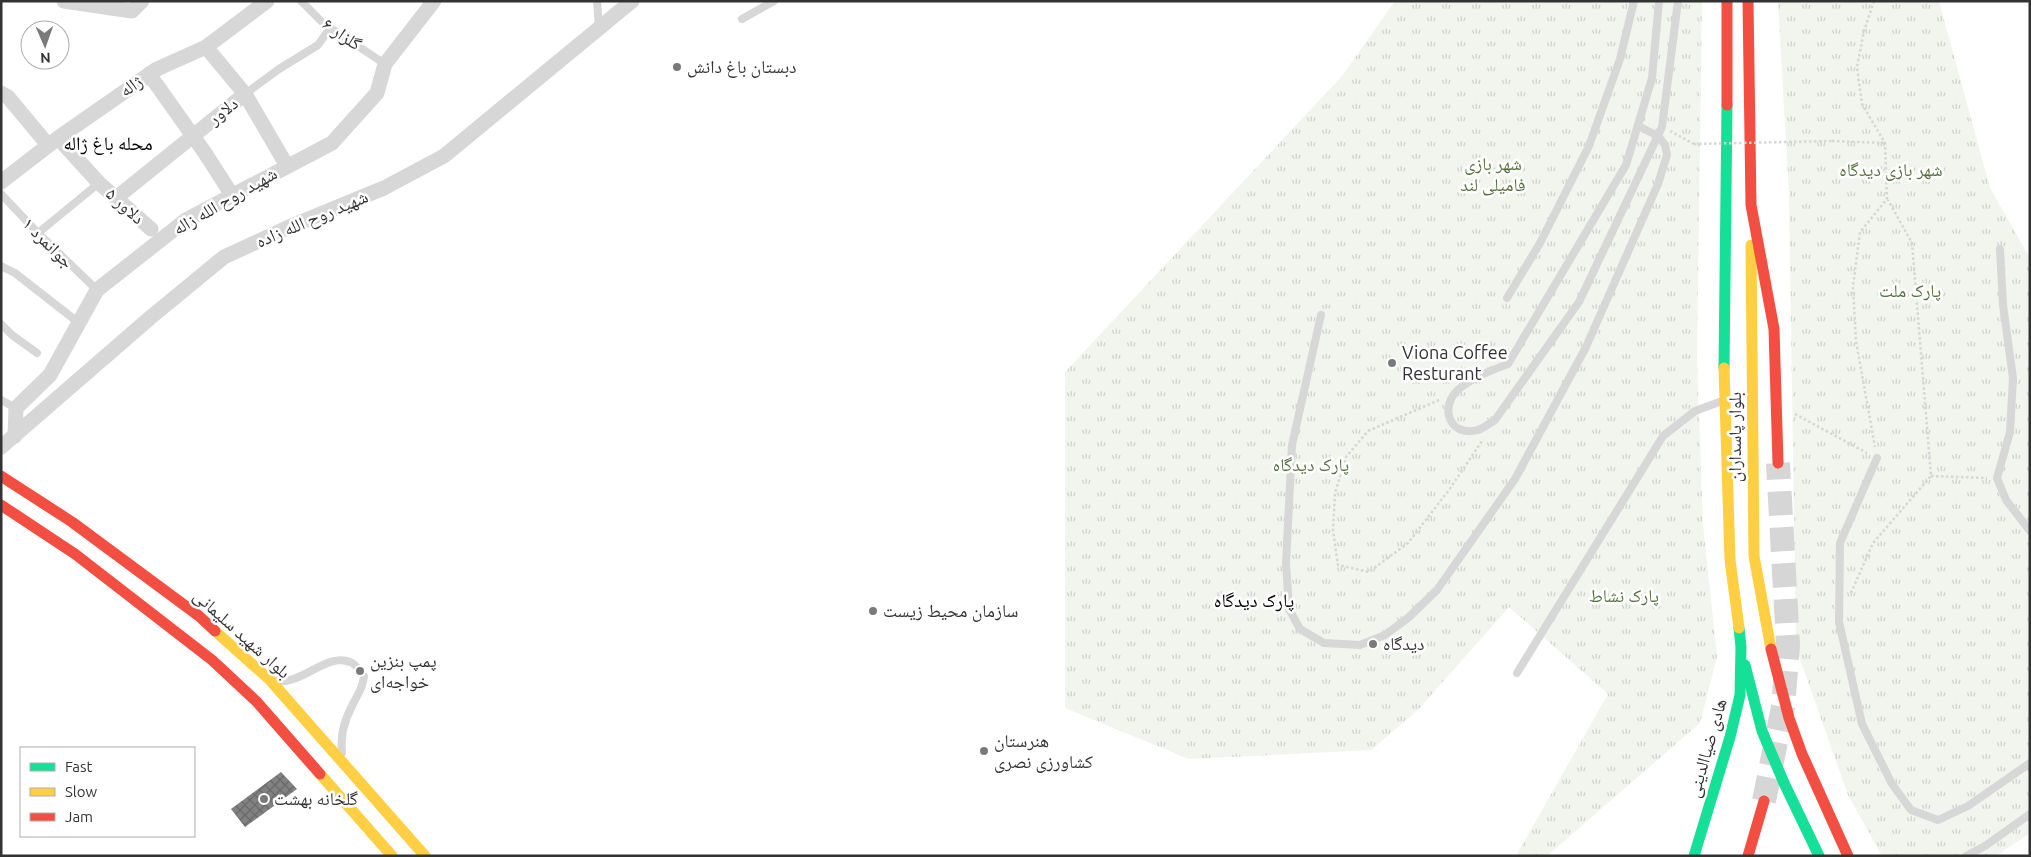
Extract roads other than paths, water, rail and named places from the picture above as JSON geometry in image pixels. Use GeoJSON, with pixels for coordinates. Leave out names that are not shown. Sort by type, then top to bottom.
{"type":"FeatureCollection","features":[{"type":"Feature","properties":{"kind":"main road","name":"بلوار پاسداران"},"geometry":{"type":"LineString","coordinates":[[1727,1],[1727,203],[1724,400],[1730,560],[1741,648],[1762,731],[1784,783],[1819,856]]}},
{"type":"Feature","properties":{"kind":"main road","name":"بلوار پاسداران"},"geometry":{"type":"LineString","coordinates":[[1748,1],[1754,556],[1766,628],[1789,718],[1802,754],[1848,856]]}},
{"type":"Feature","properties":{"kind":"main road"},"geometry":{"type":"LineString","coordinates":[[1751,205],[1774,329],[1778,463]]}},
{"type":"Feature","properties":{"kind":"main road","name":"بلوار شهید سلیمانی"},"geometry":{"type":"LineString","coordinates":[[1,476],[72,522],[198,616],[270,680],[425,856]]}},
{"type":"Feature","properties":{"kind":"main road"},"geometry":{"type":"LineString","coordinates":[[1,505],[75,554],[212,660],[257,702],[392,856]]}},
{"type":"Feature","properties":{"kind":"main road","name":"هادی ضیاالدینی"},"geometry":{"type":"LineString","coordinates":[[1694,856],[1740,695],[1741,648]]}},
{"type":"Feature","properties":{"kind":"main road"},"geometry":{"type":"LineString","coordinates":[[1748,856],[1764,801]]}},
{"type":"Feature","properties":{"kind":"street"},"geometry":{"type":"LineString","coordinates":[[64,1],[132,11],[142,1]]}},
{"type":"Feature","properties":{"kind":"street","name":"ژاله"},"geometry":{"type":"LineString","coordinates":[[1,182],[53,142],[157,68],[206,47],[267,1]]}},
{"type":"Feature","properties":{"kind":"street","name":"شهید روح الله زاله"},"geometry":{"type":"LineString","coordinates":[[16,408],[50,375],[97,290],[186,220],[332,143],[377,93],[385,64],[434,1]]}},
{"type":"Feature","properties":{"kind":"street","name":"شهید روح الله زاده"},"geometry":{"type":"LineString","coordinates":[[1,447],[151,317],[224,258],[289,227],[384,188],[444,156],[632,1]]}},
{"type":"Feature","properties":{"kind":"street"},"geometry":{"type":"LineString","coordinates":[[206,47],[245,94],[287,166]]}},
{"type":"Feature","properties":{"kind":"street"},"geometry":{"type":"LineString","coordinates":[[149,74],[232,195]]}},
{"type":"Feature","properties":{"kind":"street","name":"دلاور ۵"},"geometry":{"type":"LineString","coordinates":[[1,93],[8,97],[53,142],[151,229]]}},
{"type":"Feature","properties":{"kind":"street","name":"دلاور"},"geometry":{"type":"LineString","coordinates":[[116,198],[245,94]]}},
{"type":"Feature","properties":{"kind":"street"},"geometry":{"type":"LineString","coordinates":[[15,436],[16,408]]}},
{"type":"Feature","properties":{"kind":"lane","name":"گلزار ۶"},"geometry":{"type":"LineString","coordinates":[[301,1],[330,28],[385,64]]}},
{"type":"Feature","properties":{"kind":"lane"},"geometry":{"type":"LineString","coordinates":[[597,1],[599,28]]}},
{"type":"Feature","properties":{"kind":"lane"},"geometry":{"type":"LineString","coordinates":[[742,19],[774,1]]}},
{"type":"Feature","properties":{"kind":"lane"},"geometry":{"type":"LineString","coordinates":[[1507,298],[1540,244],[1588,146],[1620,59],[1634,1]]}},
{"type":"Feature","properties":{"kind":"lane"},"geometry":{"type":"LineString","coordinates":[[1659,1],[1652,78],[1626,164],[1508,364],[1479,375],[1458,390],[1448,406],[1448,417],[1456,427],[1478,430],[1495,420],[1579,302],[1662,127],[1678,1]]}},
{"type":"Feature","properties":{"kind":"lane","name":"دلاور"},"geometry":{"type":"LineString","coordinates":[[245,94],[278,69],[318,45],[330,28]]}},
{"type":"Feature","properties":{"kind":"lane"},"geometry":{"type":"LineString","coordinates":[[1320,315],[1292,445],[1286,564],[1289,609],[1300,629],[1324,643],[1360,645],[1385,635],[1408,618],[1437,590],[1515,479],[1586,347],[1658,184],[1667,155],[1665,145],[1658,136],[1638,126]]}},
{"type":"Feature","properties":{"kind":"lane"},"geometry":{"type":"LineString","coordinates":[[38,233],[100,183]]}},
{"type":"Feature","properties":{"kind":"lane","name":"جوانمرد ۱"},"geometry":{"type":"LineString","coordinates":[[1,194],[97,290]]}},
{"type":"Feature","properties":{"kind":"lane"},"geometry":{"type":"LineString","coordinates":[[2000,249],[2003,305],[2013,378],[2010,432],[1998,478],[2006,500],[2030,530]]}},
{"type":"Feature","properties":{"kind":"lane"},"geometry":{"type":"LineString","coordinates":[[1,266],[15,273],[79,323]]}},
{"type":"Feature","properties":{"kind":"lane"},"geometry":{"type":"LineString","coordinates":[[1,324],[12,335],[37,353]]}},
{"type":"Feature","properties":{"kind":"lane"},"geometry":{"type":"LineString","coordinates":[[1,400],[16,408]]}},
{"type":"Feature","properties":{"kind":"lane"},"geometry":{"type":"LineString","coordinates":[[1518,672],[1663,436],[1695,411],[1724,400]]}},
{"type":"Feature","properties":{"kind":"lane"},"geometry":{"type":"LineString","coordinates":[[1877,458],[1840,543],[1838,622],[1862,724],[1892,784],[1911,810],[1938,820],[1968,806],[2030,763]]}},
{"type":"Feature","properties":{"kind":"lane"},"geometry":{"type":"LineString","coordinates":[[270,680],[283,682],[296,679],[338,660],[352,662],[364,676],[364,687],[344,723],[341,744],[342,760]]}},
{"type":"Feature","properties":{"kind":"lane"},"geometry":{"type":"LineString","coordinates":[[1966,856],[1985,846],[2030,814]]}},
{"type":"Feature","properties":{"kind":"tunnel"},"geometry":{"type":"LineString","coordinates":[[1764,801],[1783,707],[1788,645],[1778,463]]}},
{"type":"Feature","properties":{"kind":"place","name":"دبستان باغ دانش"},"geometry":{"type":"Point","coordinates":[677,67]}},
{"type":"Feature","properties":{"kind":"place","name":"Viona Coffee Resturant"},"geometry":{"type":"Point","coordinates":[1392,363]}},
{"type":"Feature","properties":{"kind":"place","name":"سازمان محیط زیست"},"geometry":{"type":"Point","coordinates":[873,611]}},
{"type":"Feature","properties":{"kind":"place","name":"دیدگاه"},"geometry":{"type":"Point","coordinates":[1373,644]}},
{"type":"Feature","properties":{"kind":"place","name":"پمپ بنزین خواجه‌ای"},"geometry":{"type":"Point","coordinates":[360,671]}},
{"type":"Feature","properties":{"kind":"place","name":"هنرستان کشاورزی نصری"},"geometry":{"type":"Point","coordinates":[984,751]}},
{"type":"Feature","properties":{"kind":"place","name":"گلخانه بهشت"},"geometry":{"type":"Point","coordinates":[264,799]}},
{"type":"Feature","properties":{"kind":"district","name":"محله باغ ژاله"},"geometry":{"type":"Point","coordinates":[108,143]}},
{"type":"Feature","properties":{"kind":"district","name":"پارک دیدگاه"},"geometry":{"type":"Point","coordinates":[1254,600]}},
{"type":"Feature","properties":{"kind":"park label","name":"شهر بازی دیدگاه"},"geometry":{"type":"Point","coordinates":[1891,170]}},
{"type":"Feature","properties":{"kind":"park label","name":"شهر بازی فامیلی لند"},"geometry":{"type":"Point","coordinates":[1493,174]}},
{"type":"Feature","properties":{"kind":"park label","name":"پارک ملت"},"geometry":{"type":"Point","coordinates":[1910,291]}},
{"type":"Feature","properties":{"kind":"park label","name":"پارک نشاط"},"geometry":{"type":"Point","coordinates":[1624,596]}}]}
